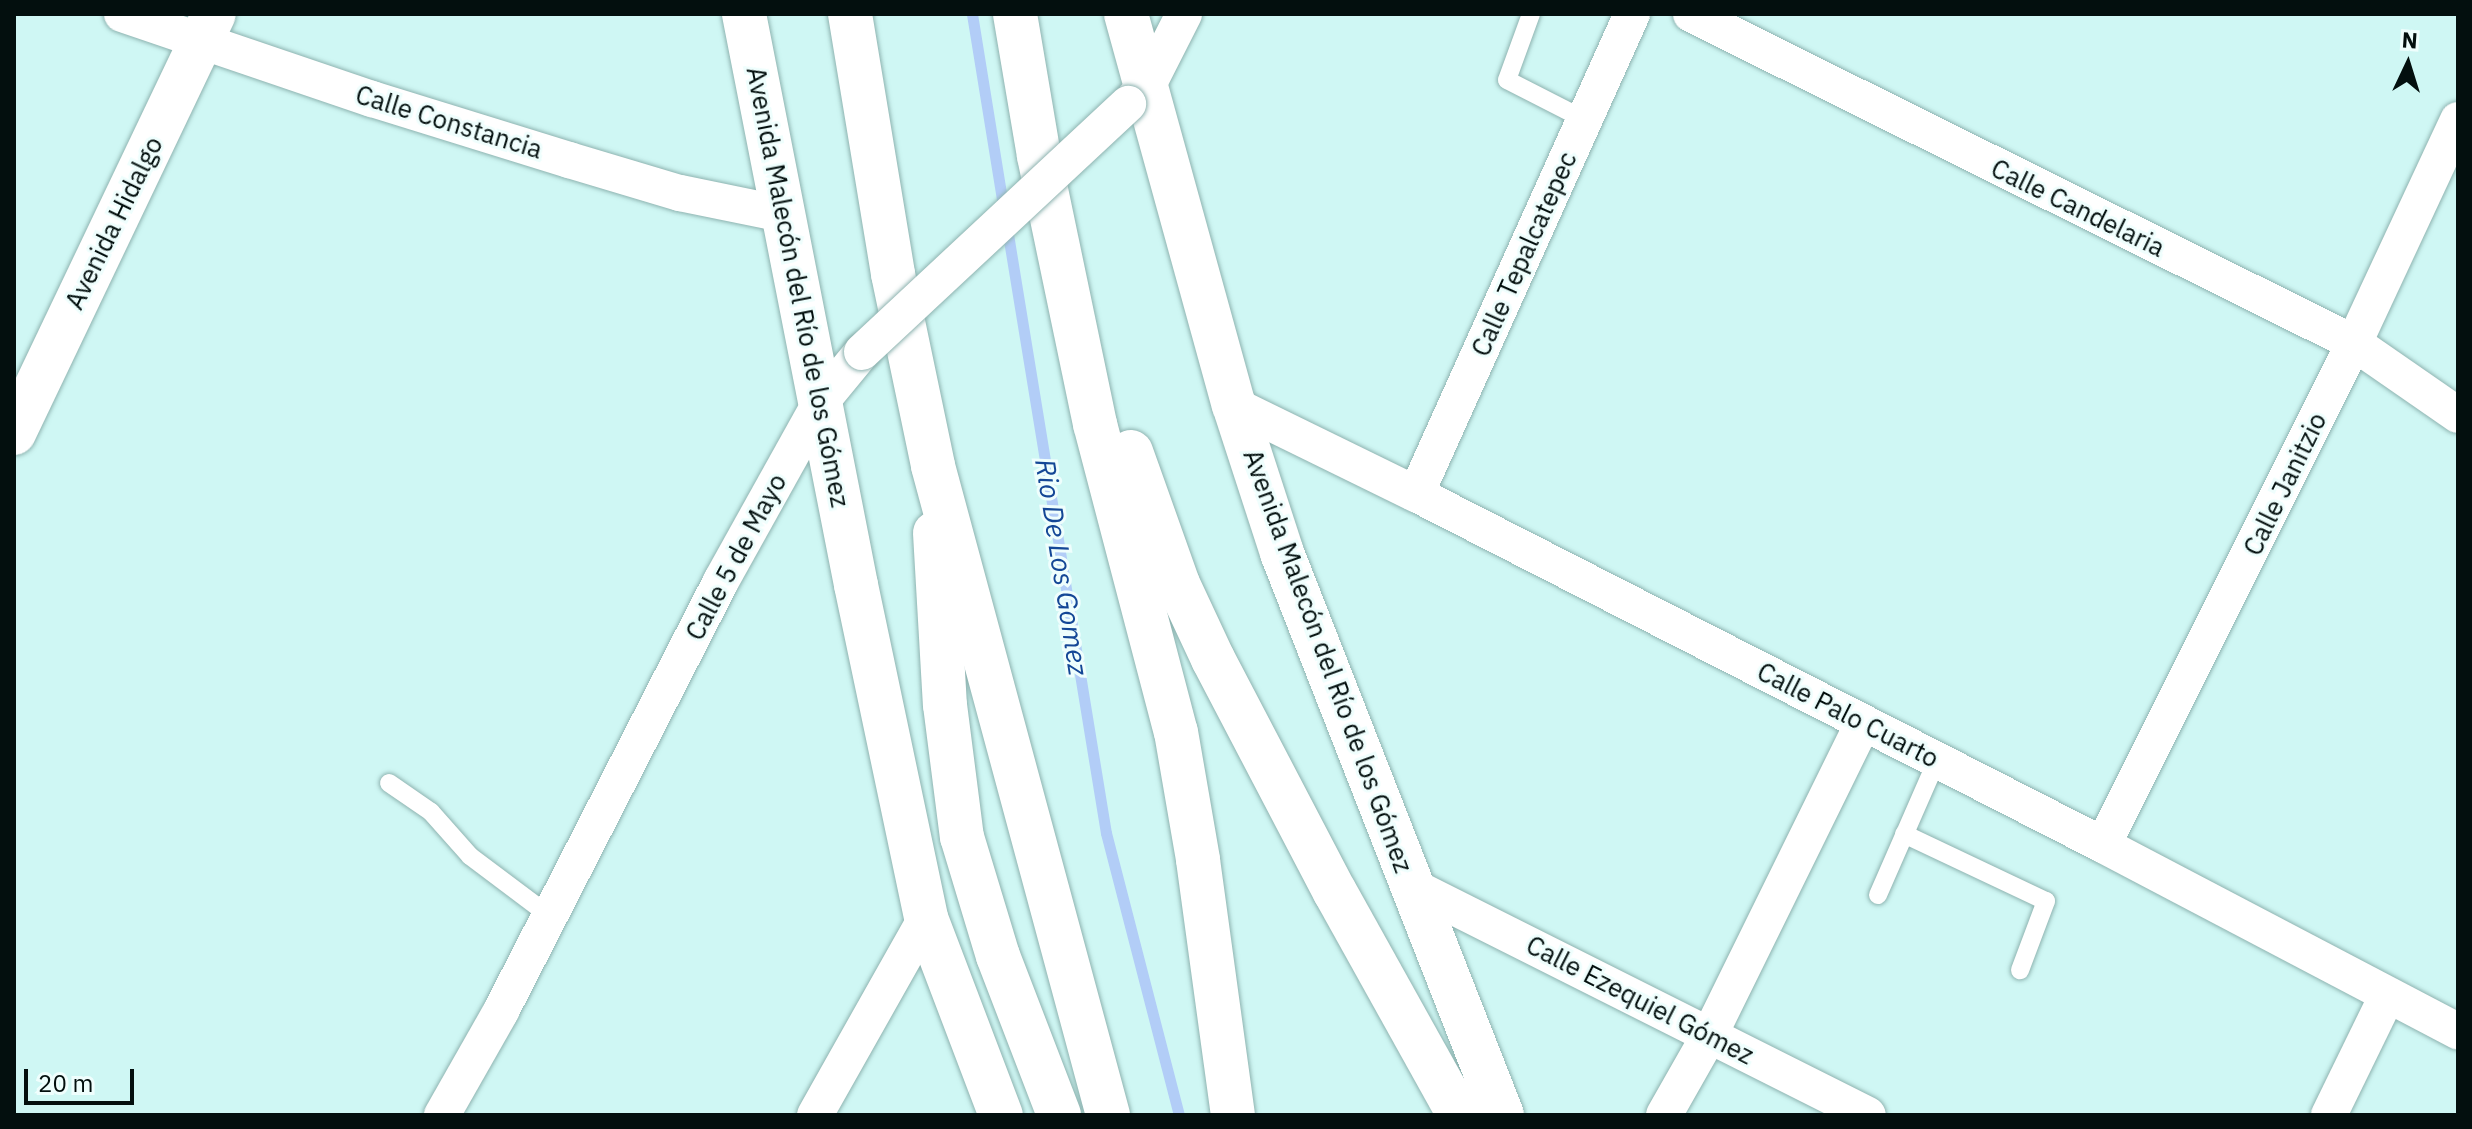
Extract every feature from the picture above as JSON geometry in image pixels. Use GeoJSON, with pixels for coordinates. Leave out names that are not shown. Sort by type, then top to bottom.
{"type":"FeatureCollection","features":[{"type":"Feature","properties":{"kind":"main road","name":"Avenida Malecón del Río de los Gómez"},"geometry":{"type":"LineString","coordinates":[[744,14],[926,918],[1001,1115]]}},
{"type":"Feature","properties":{"kind":"main road"},"geometry":{"type":"LineString","coordinates":[[850,14],[893,274],[933,466],[1108,1115]]}},
{"type":"Feature","properties":{"kind":"main road","name":"Avenida Malecón del Río de los Gómez"},"geometry":{"type":"LineString","coordinates":[[1126,14],[1138,95],[1282,553],[1502,1115]]}},
{"type":"Feature","properties":{"kind":"main road"},"geometry":{"type":"LineString","coordinates":[[1021,25],[1039,156],[1095,424],[1176,732],[1198,860],[1233,1115]]}},
{"type":"Feature","properties":{"kind":"main road","name":"Avenida Hidalgo"},"geometry":{"type":"LineString","coordinates":[[14,433],[208,26]]}},
{"type":"Feature","properties":{"kind":"main road"},"geometry":{"type":"LineString","coordinates":[[1069,292],[1178,584],[1213,659],[1335,892],[1459,1115]]}},
{"type":"Feature","properties":{"kind":"main road"},"geometry":{"type":"LineString","coordinates":[[933,466],[937,610],[950,754],[962,837],[998,956],[1059,1115]]}},
{"type":"Feature","properties":{"kind":"street","name":"Calle Constancia"},"geometry":{"type":"LineString","coordinates":[[122,14],[208,26],[372,99],[680,193],[782,214]]}},
{"type":"Feature","properties":{"kind":"street"},"geometry":{"type":"LineString","coordinates":[[1138,95],[1184,14]]}},
{"type":"Feature","properties":{"kind":"street","name":"Calle Tepalcatepec"},"geometry":{"type":"LineString","coordinates":[[1416,494],[1632,14]]}},
{"type":"Feature","properties":{"kind":"street","name":"Calle Candelaria"},"geometry":{"type":"LineString","coordinates":[[1691,14],[2354,343],[2458,415]]}},
{"type":"Feature","properties":{"kind":"street","name":"Calle 5 de Mayo"},"geometry":{"type":"LineString","coordinates":[[442,1115],[550,916],[721,581],[820,403],[862,352],[1138,95]]}},
{"type":"Feature","properties":{"kind":"street","name":"Calle Janitzio"},"geometry":{"type":"LineString","coordinates":[[2103,845],[2354,343],[2458,120]]}},
{"type":"Feature","properties":{"kind":"street","name":"Calle Palo Cuarto"},"geometry":{"type":"LineString","coordinates":[[1234,405],[1416,494],[1937,760],[2458,1031]]}},
{"type":"Feature","properties":{"kind":"street"},"geometry":{"type":"LineString","coordinates":[[1664,1115],[1710,1034],[1863,723]]}},
{"type":"Feature","properties":{"kind":"street","name":"Calle Ezequiel Gómez"},"geometry":{"type":"LineString","coordinates":[[1412,886],[1868,1115]]}},
{"type":"Feature","properties":{"kind":"street"},"geometry":{"type":"LineString","coordinates":[[815,1115],[926,918]]}},
{"type":"Feature","properties":{"kind":"street"},"geometry":{"type":"LineString","coordinates":[[2329,1115],[2387,996]]}},
{"type":"Feature","properties":{"kind":"lane"},"geometry":{"type":"LineString","coordinates":[[1531,14],[1507,80],[1585,120]]}},
{"type":"Feature","properties":{"kind":"lane"},"geometry":{"type":"LineString","coordinates":[[1878,895],[1937,760]]}},
{"type":"Feature","properties":{"kind":"lane"},"geometry":{"type":"LineString","coordinates":[[389,783],[431,812],[470,856],[550,916]]}},
{"type":"Feature","properties":{"kind":"lane"},"geometry":{"type":"LineString","coordinates":[[1904,834],[2046,901],[2020,970]]}},
{"type":"Feature","properties":{"kind":"waterway","name":"Rio De Los Gomez"},"geometry":{"type":"LineString","coordinates":[[972,14],[1004,211]]}},
{"type":"Feature","properties":{"kind":"waterway","name":"Rio De Los Gomez"},"geometry":{"type":"LineString","coordinates":[[1007,228],[1106,833],[1179,1115]]}}]}
